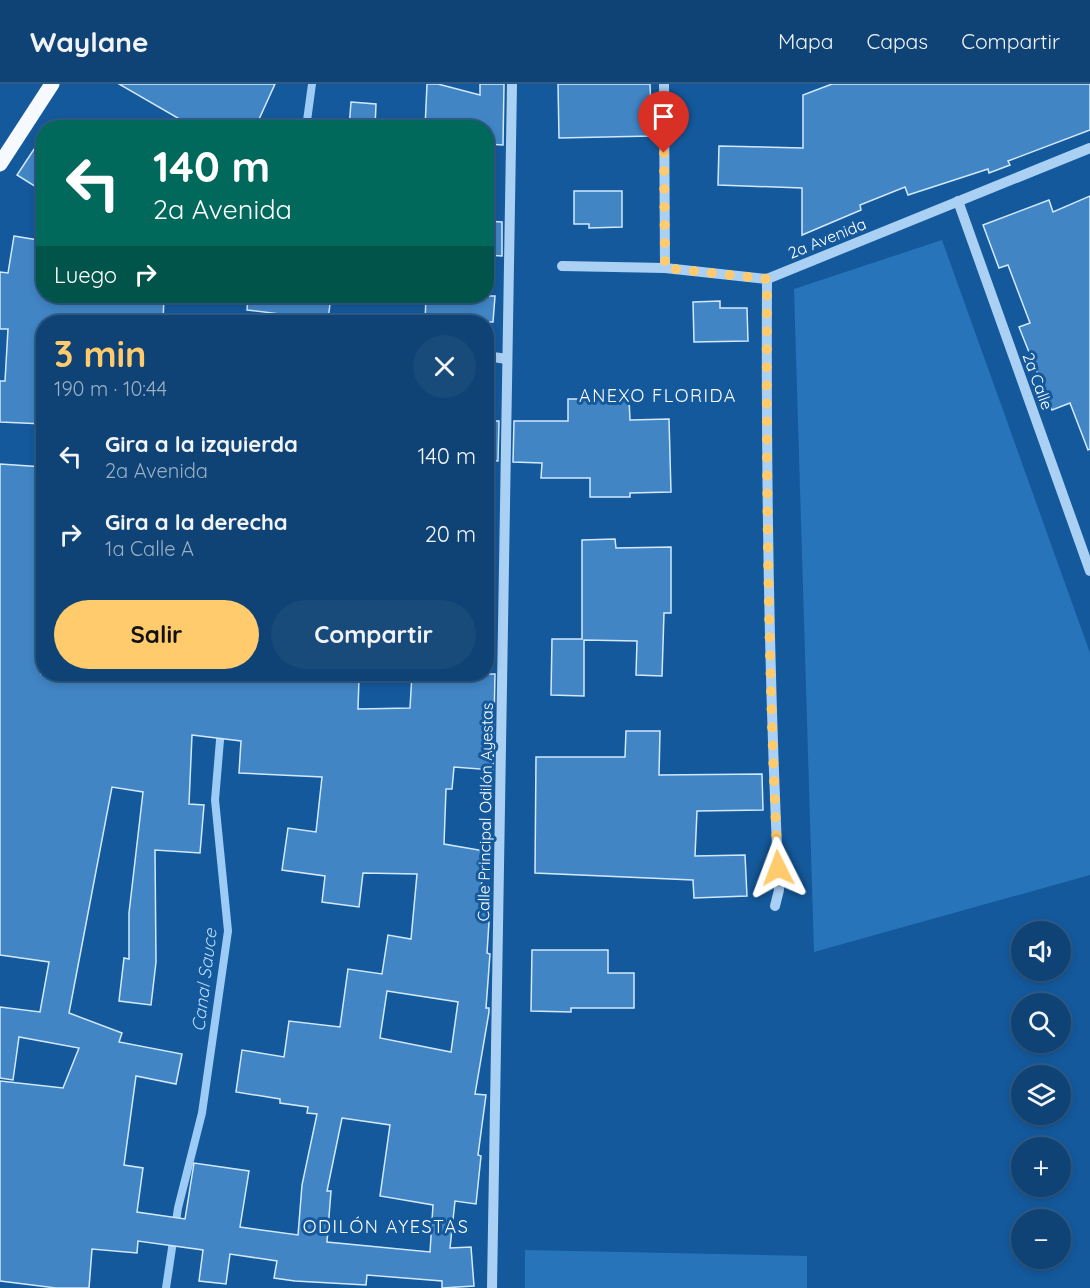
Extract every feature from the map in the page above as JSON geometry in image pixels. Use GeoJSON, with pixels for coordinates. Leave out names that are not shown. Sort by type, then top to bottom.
{"type":"FeatureCollection","features":[{"type":"Feature","properties":{"kind":"main road"},"geometry":{"type":"LineString","coordinates":[[0,164],[52,84]]}},
{"type":"Feature","properties":{"kind":"street","name":"Calle Principal Odilón Ayestas"},"geometry":{"type":"LineString","coordinates":[[492,1288],[512,84]]}},
{"type":"Feature","properties":{"kind":"street"},"geometry":{"type":"LineString","coordinates":[[664,84],[665,268]]}},
{"type":"Feature","properties":{"kind":"street","name":"2a Avenida"},"geometry":{"type":"LineString","coordinates":[[562,266],[665,268],[767,279],[1090,148]]}},
{"type":"Feature","properties":{"kind":"street","name":"2a Calle"},"geometry":{"type":"LineString","coordinates":[[958,201],[1090,571]]}},
{"type":"Feature","properties":{"kind":"street"},"geometry":{"type":"LineString","coordinates":[[767,279],[766,511],[779,890],[776,906]]}},
{"type":"Feature","properties":{"kind":"street"},"geometry":{"type":"LineString","coordinates":[[494,357],[507,359]]}},
{"type":"Feature","properties":{"kind":"shaded area"},"geometry":{"type":"Polygon","coordinates":[[[942,240],[1090,653],[1090,875],[814,952],[794,289],[942,240]]]}},
{"type":"Feature","properties":{"kind":"shaded area"},"geometry":{"type":"Polygon","coordinates":[[[525,1250],[807,1256],[807,1288],[525,1288],[525,1250]]]}},
{"type":"Feature","properties":{"kind":"building"},"geometry":{"type":"Polygon","coordinates":[[[119,84],[275,84],[259,120],[181,120],[119,84]]]}},
{"type":"Feature","properties":{"kind":"building"},"geometry":{"type":"Polygon","coordinates":[[[427,84],[438,84],[480,95],[480,84],[504,84],[503,145],[494,144],[494,120],[425,120],[427,84]]]}},
{"type":"Feature","properties":{"kind":"building"},"geometry":{"type":"Polygon","coordinates":[[[558,84],[650,84],[652,136],[559,138],[558,84]]]}},
{"type":"Feature","properties":{"kind":"building"},"geometry":{"type":"Polygon","coordinates":[[[832,84],[1090,84],[1090,130],[1008,161],[1010,165],[989,173],[988,169],[908,195],[905,187],[860,205],[861,210],[802,235],[802,188],[718,185],[719,146],[803,148],[803,95],[832,84]]]}},
{"type":"Feature","properties":{"kind":"building"},"geometry":{"type":"Polygon","coordinates":[[[351,102],[376,104],[375,120],[350,120],[351,102]]]}},
{"type":"Feature","properties":{"kind":"building"},"geometry":{"type":"Polygon","coordinates":[[[36,146],[36,187],[17,175],[36,146]]]}},
{"type":"Feature","properties":{"kind":"building"},"geometry":{"type":"Polygon","coordinates":[[[574,191],[622,191],[622,227],[589,228],[589,224],[574,224],[574,191]]]}},
{"type":"Feature","properties":{"kind":"building"},"geometry":{"type":"Polygon","coordinates":[[[1090,196],[1090,449],[1088,450],[1070,403],[1052,410],[1019,327],[1030,323],[1008,265],[999,268],[983,225],[1049,200],[1053,212],[1090,196]]]}},
{"type":"Feature","properties":{"kind":"building"},"geometry":{"type":"Polygon","coordinates":[[[494,222],[502,222],[502,256],[494,256],[494,222]]]}},
{"type":"Feature","properties":{"kind":"building"},"geometry":{"type":"Polygon","coordinates":[[[14,236],[36,240],[36,303],[164,303],[163,315],[36,315],[36,424],[0,422],[0,381],[5,381],[8,329],[0,329],[0,272],[8,273],[14,236]]]}},
{"type":"Feature","properties":{"kind":"building"},"geometry":{"type":"Polygon","coordinates":[[[495,296],[494,315],[425,315],[426,303],[494,303],[495,296]]]}},
{"type":"Feature","properties":{"kind":"building"},"geometry":{"type":"Polygon","coordinates":[[[720,301],[720,308],[747,308],[748,341],[694,342],[693,302],[720,301]]]}},
{"type":"Feature","properties":{"kind":"building"},"geometry":{"type":"Polygon","coordinates":[[[248,303],[330,303],[329,315],[288,315],[247,310],[248,303]]]}},
{"type":"Feature","properties":{"kind":"building"},"geometry":{"type":"Polygon","coordinates":[[[568,399],[629,399],[630,420],[669,419],[671,492],[630,493],[630,497],[590,497],[590,478],[541,478],[542,463],[513,462],[514,421],[568,421],[568,399]]]}},
{"type":"Feature","properties":{"kind":"building"},"geometry":{"type":"Polygon","coordinates":[[[494,421],[499,421],[498,461],[494,461],[494,421]]]}},
{"type":"Feature","properties":{"kind":"building"},"geometry":{"type":"Polygon","coordinates":[[[0,464],[36,466],[36,681],[359,681],[358,709],[410,708],[412,681],[494,681],[495,674],[493,770],[454,767],[452,789],[446,789],[444,844],[485,851],[481,890],[491,891],[486,1008],[489,1008],[489,1012],[475,1094],[486,1095],[478,1155],[481,1156],[476,1204],[455,1201],[450,1248],[471,1247],[474,1286],[442,1288],[442,1281],[367,1275],[366,1285],[295,1281],[274,1278],[277,1261],[230,1254],[226,1284],[199,1281],[203,1250],[138,1241],[137,1253],[92,1249],[89,1288],[56,1288],[0,1281],[0,1081],[63,1088],[79,1048],[19,1037],[13,1080],[0,1078],[0,1007],[40,1012],[49,962],[0,955],[0,464]],[[192,735],[189,804],[204,805],[200,853],[155,850],[156,962],[151,1005],[119,1001],[124,958],[129,959],[129,913],[143,792],[112,787],[69,1013],[122,1033],[119,1042],[182,1054],[176,1084],[136,1076],[124,1165],[143,1168],[137,1212],[185,1219],[194,1163],[249,1171],[240,1227],[298,1235],[302,1185],[317,1114],[307,1113],[308,1107],[280,1103],[280,1099],[236,1092],[242,1050],[284,1057],[289,1021],[340,1027],[348,969],[382,974],[388,935],[411,939],[417,874],[363,873],[359,907],[322,902],[325,876],[282,870],[288,828],[316,832],[322,777],[239,773],[241,741],[192,735]],[[387,991],[380,1038],[451,1052],[458,1002],[387,991]],[[342,1118],[327,1191],[331,1191],[327,1242],[430,1252],[433,1205],[380,1196],[390,1125],[342,1118]]]}},
{"type":"Feature","properties":{"kind":"building"},"geometry":{"type":"Polygon","coordinates":[[[615,539],[616,548],[671,547],[671,613],[664,613],[662,676],[636,675],[637,641],[584,640],[584,696],[551,695],[552,639],[582,639],[582,540],[615,539]]]}},
{"type":"Feature","properties":{"kind":"building"},"geometry":{"type":"Polygon","coordinates":[[[626,731],[660,731],[659,775],[762,774],[763,810],[697,811],[695,856],[745,855],[747,896],[694,898],[693,880],[535,873],[536,757],[625,757],[626,731]]]}},
{"type":"Feature","properties":{"kind":"building"},"geometry":{"type":"Polygon","coordinates":[[[532,950],[608,950],[608,973],[634,973],[634,1008],[571,1008],[571,1012],[531,1011],[532,950]]]}},
{"type":"Feature","properties":{"kind":"waterway","name":"Canal Sauce"},"geometry":{"type":"LineString","coordinates":[[307,120],[312,84]]}},
{"type":"Feature","properties":{"kind":"waterway","name":"Canal Sauce"},"geometry":{"type":"LineString","coordinates":[[277,315],[280,303]]}},
{"type":"Feature","properties":{"kind":"waterway","name":"Canal Sauce"},"geometry":{"type":"LineString","coordinates":[[166,1288],[178,1208],[202,1113],[228,931],[215,800],[221,728]]}},
{"type":"Feature","properties":{"kind":"district","name":"ANEXO FLORIDA"},"geometry":{"type":"Point","coordinates":[658,395]}},
{"type":"Feature","properties":{"kind":"district","name":"ODILÓN AYESTAS"},"geometry":{"type":"Point","coordinates":[386,1226]}},
{"type":"Feature","properties":{"kind":"route"},"geometry":{"type":"LineString","coordinates":[[664,153],[665,268],[767,279],[766,511],[770,713],[778,868]]}}]}
